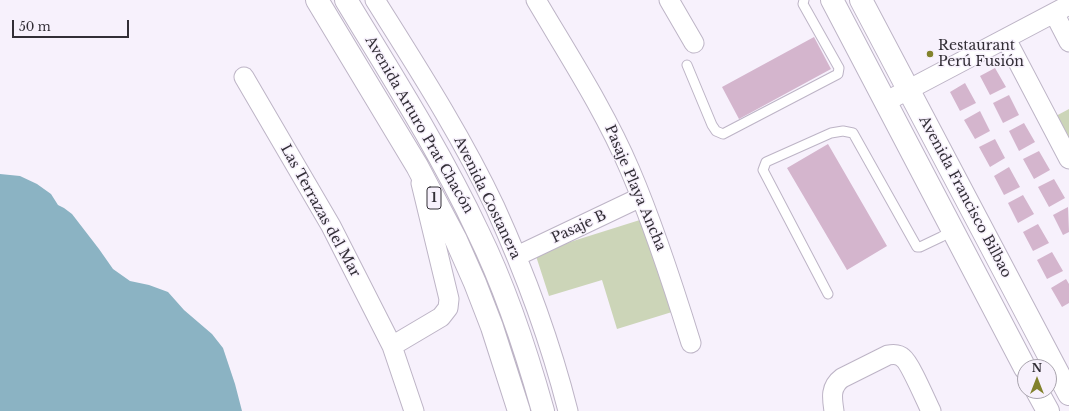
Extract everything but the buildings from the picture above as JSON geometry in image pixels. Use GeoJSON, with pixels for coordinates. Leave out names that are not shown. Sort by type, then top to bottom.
{"type":"FeatureCollection","features":[{"type":"Feature","properties":{"kind":"main road","name":"Avenida Arturo Prat Chacón"},"geometry":{"type":"LineString","coordinates":[[318,0],[417,166],[456,240],[495,334],[519,411]]}},
{"type":"Feature","properties":{"kind":"main road","name":"Avenida Arturo Prat Chacón"},"geometry":{"type":"LineString","coordinates":[[346,0],[433,144],[479,233],[499,278],[517,325],[543,411]]}},
{"type":"Feature","properties":{"kind":"main road","name":"Avenida Francisco Bilbao"},"geometry":{"type":"LineString","coordinates":[[864,1],[909,90],[1068,389]]}},
{"type":"Feature","properties":{"kind":"main road","name":"Avenida Francisco Bilbao"},"geometry":{"type":"LineString","coordinates":[[836,8],[1020,359]]}},
{"type":"Feature","properties":{"kind":"street","name":"Avenida Costanera"},"geometry":{"type":"LineString","coordinates":[[375,0],[426,83],[473,165],[494,206],[517,256],[534,299],[550,344],[568,411]]}},
{"type":"Feature","properties":{"kind":"street","name":"Pasaje Playa Ancha"},"geometry":{"type":"LineString","coordinates":[[536,0],[600,108],[630,169],[663,255],[691,343]]}},
{"type":"Feature","properties":{"kind":"street"},"geometry":{"type":"LineString","coordinates":[[669,0],[694,43]]}},
{"type":"Feature","properties":{"kind":"street"},"geometry":{"type":"LineString","coordinates":[[836,8],[864,1]]}},
{"type":"Feature","properties":{"kind":"street"},"geometry":{"type":"LineString","coordinates":[[885,102],[1062,9],[1069,42]]}},
{"type":"Feature","properties":{"kind":"street"},"geometry":{"type":"LineString","coordinates":[[1006,38],[1069,159]]}},
{"type":"Feature","properties":{"kind":"street","name":"Las Terrazas del Mar"},"geometry":{"type":"LineString","coordinates":[[244,77],[331,226],[392,346],[414,411]]}},
{"type":"Feature","properties":{"kind":"street"},"geometry":{"type":"LineString","coordinates":[[392,346],[441,317],[448,308],[449,299],[417,166]]}},
{"type":"Feature","properties":{"kind":"street","name":"Pasaje B"},"geometry":{"type":"LineString","coordinates":[[517,256],[641,197]]}},
{"type":"Feature","properties":{"kind":"street"},"geometry":{"type":"LineString","coordinates":[[834,411],[832,392],[837,382],[842,378],[888,356],[899,356],[906,361],[931,411]]}},
{"type":"Feature","properties":{"kind":"street"},"geometry":{"type":"LineString","coordinates":[[1042,400],[1068,389]]}},
{"type":"Feature","properties":{"kind":"lane"},"geometry":{"type":"LineString","coordinates":[[687,65],[712,125],[716,131],[723,134],[838,74],[839,68],[803,4],[804,0]]}},
{"type":"Feature","properties":{"kind":"lane"},"geometry":{"type":"LineString","coordinates":[[828,294],[763,170],[766,162],[831,133],[842,131],[853,133],[917,247],[941,237],[952,230]]}},
{"type":"Feature","properties":{"kind":"green space"},"geometry":{"type":"Polygon","coordinates":[[[1069,109],[1069,147],[1054,117],[1069,109]]]}},
{"type":"Feature","properties":{"kind":"green space"},"geometry":{"type":"Polygon","coordinates":[[[643,219],[672,312],[617,329],[602,280],[549,296],[535,253],[643,219]]]}},
{"type":"Feature","properties":{"kind":"water"},"geometry":{"type":"Polygon","coordinates":[[[0,174],[20,176],[37,184],[51,194],[58,205],[72,214],[113,269],[130,281],[149,285],[168,292],[184,310],[212,334],[223,348],[242,411],[0,411],[0,174]]]}},
{"type":"Feature","properties":{"kind":"place","name":"Restaurant Perú Fusión"},"geometry":{"type":"Point","coordinates":[930,54]}}]}
